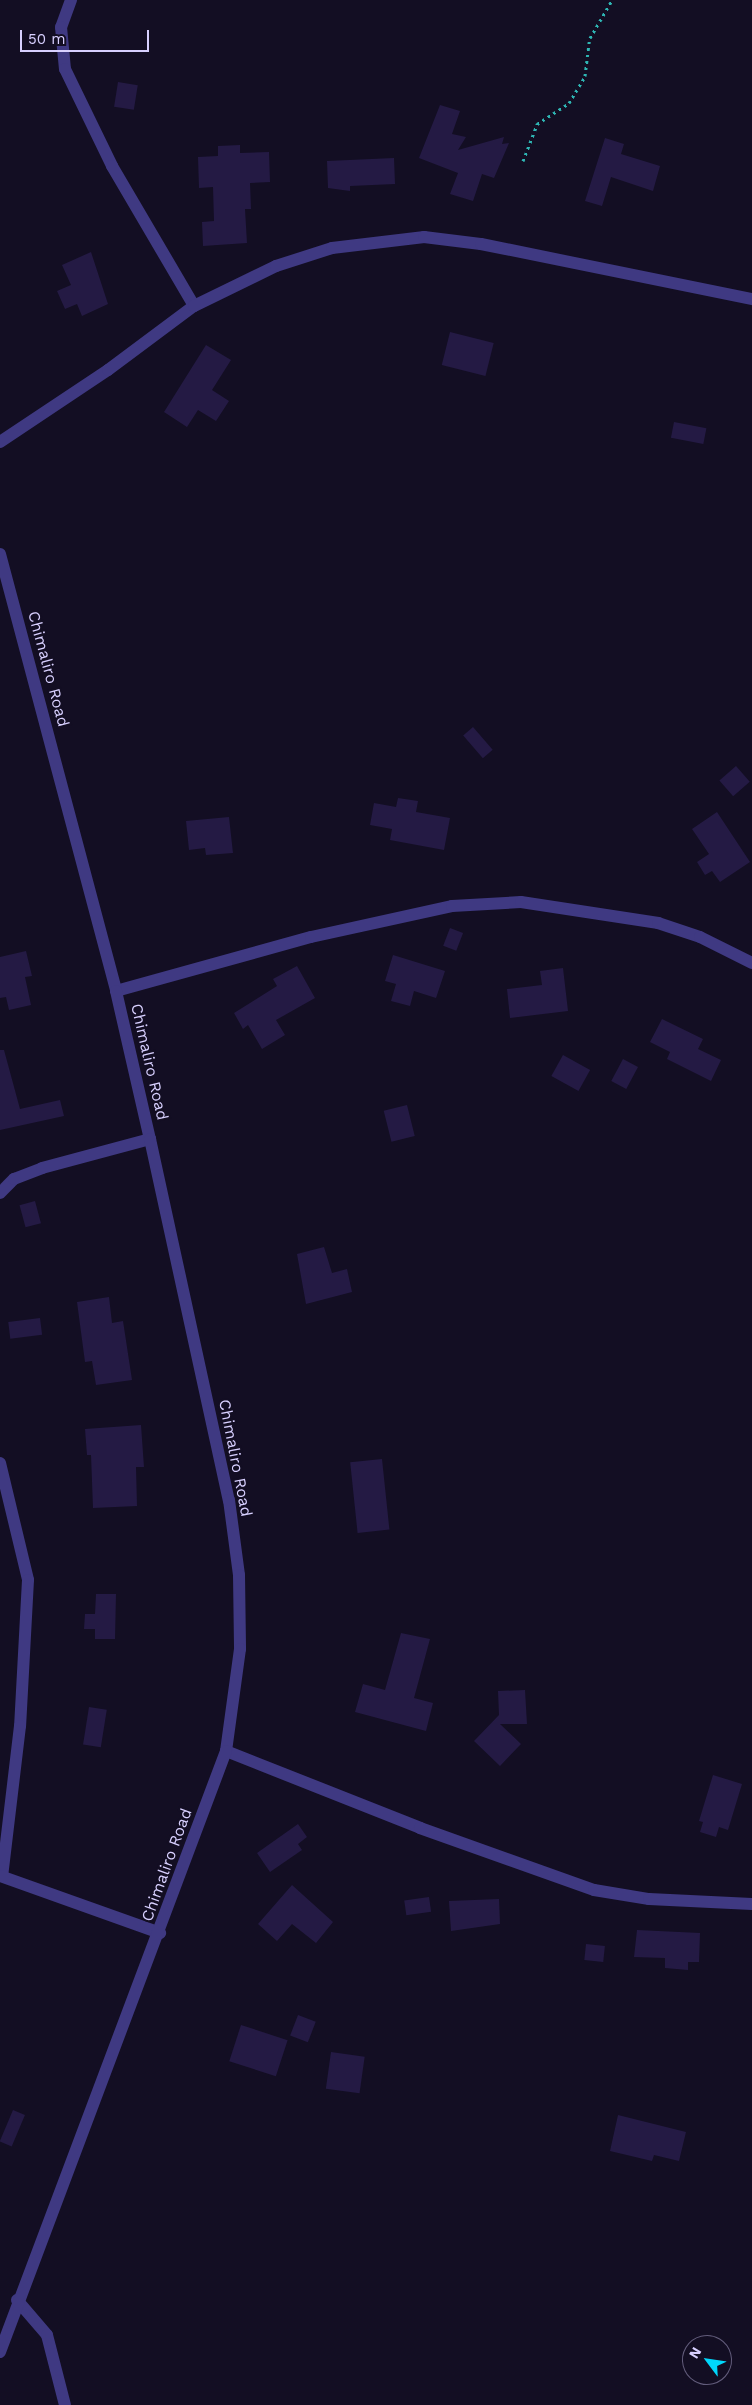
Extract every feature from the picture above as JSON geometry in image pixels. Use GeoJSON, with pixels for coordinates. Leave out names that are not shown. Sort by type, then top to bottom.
{"type":"FeatureCollection","features":[{"type":"Feature","properties":{"kind":"street"},"geometry":{"type":"LineString","coordinates":[[72,0],[61,27],[65,69],[112,166],[194,306]]}},
{"type":"Feature","properties":{"kind":"street"},"geometry":{"type":"LineString","coordinates":[[0,442],[108,370],[194,306],[276,266],[306,256],[386,239],[424,237],[481,244],[752,299]]}},
{"type":"Feature","properties":{"kind":"street","name":"Chimaliro Road"},"geometry":{"type":"LineString","coordinates":[[0,554],[116,990],[150,1139],[229,1500],[239,1575],[240,1649],[226,1751],[160,1933],[17,2300],[0,2352]]}},
{"type":"Feature","properties":{"kind":"street"},"geometry":{"type":"LineString","coordinates":[[116,990],[321,935],[452,906],[511,903],[563,907],[658,923],[700,937],[752,963]]}},
{"type":"Feature","properties":{"kind":"street"},"geometry":{"type":"LineString","coordinates":[[0,1193],[14,1179],[42,1168],[150,1139]]}},
{"type":"Feature","properties":{"kind":"street"},"geometry":{"type":"LineString","coordinates":[[0,1462],[28,1580],[20,1726],[1,1876],[160,1933]]}},
{"type":"Feature","properties":{"kind":"street"},"geometry":{"type":"LineString","coordinates":[[226,1751],[420,1828],[594,1890],[649,1899],[752,1904]]}},
{"type":"Feature","properties":{"kind":"street"},"geometry":{"type":"LineString","coordinates":[[17,2300],[47,2335],[65,2405]]}},
{"type":"Feature","properties":{"kind":"path"},"geometry":{"type":"LineString","coordinates":[[523,161],[537,124],[569,103],[585,76],[590,38],[612,0]]}},
{"type":"Feature","properties":{"kind":"building"},"geometry":{"type":"Polygon","coordinates":[[[118,82],[138,85],[134,110],[114,107],[118,82]]]}},
{"type":"Feature","properties":{"kind":"building"},"geometry":{"type":"Polygon","coordinates":[[[440,105],[460,111],[452,134],[466,137],[458,150],[504,137],[502,144],[509,143],[494,178],[482,174],[473,201],[450,194],[458,173],[419,158],[440,105]]]}},
{"type":"Feature","properties":{"kind":"building"},"geometry":{"type":"Polygon","coordinates":[[[605,138],[624,144],[621,154],[660,166],[653,191],[611,177],[602,206],[585,201],[605,138]]]}},
{"type":"Feature","properties":{"kind":"building"},"geometry":{"type":"Polygon","coordinates":[[[240,145],[240,153],[269,152],[270,182],[250,183],[251,209],[245,209],[247,243],[203,246],[202,222],[214,221],[213,187],[199,188],[198,157],[218,156],[218,146],[240,145]]]}},
{"type":"Feature","properties":{"kind":"building"},"geometry":{"type":"Polygon","coordinates":[[[394,158],[395,184],[350,186],[350,191],[328,188],[327,161],[394,158]]]}},
{"type":"Feature","properties":{"kind":"building"},"geometry":{"type":"Polygon","coordinates":[[[91,252],[108,304],[82,316],[77,304],[65,309],[57,291],[71,285],[62,265],[91,252]]]}},
{"type":"Feature","properties":{"kind":"building"},"geometry":{"type":"Polygon","coordinates":[[[450,332],[494,343],[485,376],[442,365],[450,332]]]}},
{"type":"Feature","properties":{"kind":"building"},"geometry":{"type":"Polygon","coordinates":[[[206,345],[231,360],[212,390],[229,401],[216,421],[198,410],[187,427],[164,412],[206,345]]]}},
{"type":"Feature","properties":{"kind":"building"},"geometry":{"type":"Polygon","coordinates":[[[674,422],[706,428],[703,444],[671,438],[674,422]]]}},
{"type":"Feature","properties":{"kind":"building"},"geometry":{"type":"Polygon","coordinates":[[[473,727],[493,750],[483,758],[463,736],[473,727]]]}},
{"type":"Feature","properties":{"kind":"building"},"geometry":{"type":"Polygon","coordinates":[[[736,766],[750,782],[733,796],[719,780],[736,766]]]}},
{"type":"Feature","properties":{"kind":"building"},"geometry":{"type":"Polygon","coordinates":[[[398,798],[418,801],[416,812],[450,818],[444,850],[390,840],[392,829],[370,825],[374,803],[396,807],[398,798]]]}},
{"type":"Feature","properties":{"kind":"building"},"geometry":{"type":"Polygon","coordinates":[[[717,812],[750,862],[720,882],[712,871],[705,875],[697,862],[709,854],[692,829],[717,812]]]}},
{"type":"Feature","properties":{"kind":"building"},"geometry":{"type":"Polygon","coordinates":[[[229,817],[233,853],[206,855],[205,848],[189,850],[186,821],[229,817]]]}},
{"type":"Feature","properties":{"kind":"building"},"geometry":{"type":"Polygon","coordinates":[[[450,928],[463,933],[456,951],[443,946],[450,928]]]}},
{"type":"Feature","properties":{"kind":"building"},"geometry":{"type":"Polygon","coordinates":[[[26,951],[32,976],[25,977],[31,1005],[9,1010],[6,997],[0,998],[0,957],[26,951]]]}},
{"type":"Feature","properties":{"kind":"building"},"geometry":{"type":"Polygon","coordinates":[[[393,955],[445,971],[436,998],[414,991],[410,1006],[391,1001],[396,984],[385,981],[393,955]]]}},
{"type":"Feature","properties":{"kind":"building"},"geometry":{"type":"Polygon","coordinates":[[[297,966],[315,998],[276,1020],[285,1035],[262,1049],[248,1025],[243,1029],[234,1013],[277,986],[273,979],[297,966]]]}},
{"type":"Feature","properties":{"kind":"building"},"geometry":{"type":"Polygon","coordinates":[[[563,968],[568,1011],[510,1018],[507,989],[542,985],[540,971],[563,968]]]}},
{"type":"Feature","properties":{"kind":"building"},"geometry":{"type":"Polygon","coordinates":[[[662,1019],[703,1039],[698,1049],[721,1060],[711,1081],[667,1059],[670,1052],[650,1042],[662,1019]]]}},
{"type":"Feature","properties":{"kind":"building"},"geometry":{"type":"Polygon","coordinates":[[[0,1050],[4,1050],[20,1109],[60,1100],[64,1116],[0,1130],[0,1050]]]}},
{"type":"Feature","properties":{"kind":"building"},"geometry":{"type":"Polygon","coordinates":[[[563,1055],[590,1070],[578,1091],[551,1076],[563,1055]]]}},
{"type":"Feature","properties":{"kind":"building"},"geometry":{"type":"Polygon","coordinates":[[[623,1059],[638,1067],[626,1089],[611,1081],[623,1059]]]}},
{"type":"Feature","properties":{"kind":"building"},"geometry":{"type":"Polygon","coordinates":[[[407,1105],[415,1136],[391,1142],[384,1111],[407,1105]]]}},
{"type":"Feature","properties":{"kind":"building"},"geometry":{"type":"Polygon","coordinates":[[[35,1201],[41,1223],[25,1227],[20,1205],[35,1201]]]}},
{"type":"Feature","properties":{"kind":"building"},"geometry":{"type":"Polygon","coordinates":[[[324,1247],[332,1273],[347,1269],[352,1292],[306,1304],[297,1254],[324,1247]]]}},
{"type":"Feature","properties":{"kind":"building"},"geometry":{"type":"Polygon","coordinates":[[[109,1297],[112,1323],[123,1321],[132,1380],[96,1385],[92,1361],[85,1362],[77,1302],[109,1297]]]}},
{"type":"Feature","properties":{"kind":"building"},"geometry":{"type":"Polygon","coordinates":[[[40,1318],[42,1335],[10,1339],[8,1322],[40,1318]]]}},
{"type":"Feature","properties":{"kind":"building"},"geometry":{"type":"Polygon","coordinates":[[[141,1425],[144,1467],[136,1467],[137,1506],[93,1508],[91,1455],[87,1455],[85,1429],[141,1425]]]}},
{"type":"Feature","properties":{"kind":"building"},"geometry":{"type":"Polygon","coordinates":[[[382,1459],[389,1530],[358,1533],[350,1462],[382,1459]]]}},
{"type":"Feature","properties":{"kind":"building"},"geometry":{"type":"Polygon","coordinates":[[[96,1594],[116,1594],[115,1639],[95,1639],[95,1629],[84,1629],[85,1614],[95,1614],[96,1594]]]}},
{"type":"Feature","properties":{"kind":"building"},"geometry":{"type":"Polygon","coordinates":[[[401,1633],[430,1639],[414,1698],[433,1703],[426,1731],[355,1712],[363,1684],[385,1690],[401,1633]]]}},
{"type":"Feature","properties":{"kind":"building"},"geometry":{"type":"Polygon","coordinates":[[[525,1690],[527,1724],[500,1724],[521,1744],[500,1766],[474,1741],[499,1715],[498,1691],[525,1690]]]}},
{"type":"Feature","properties":{"kind":"building"},"geometry":{"type":"Polygon","coordinates":[[[89,1707],[107,1710],[101,1747],[83,1745],[89,1707]]]}},
{"type":"Feature","properties":{"kind":"building"},"geometry":{"type":"Polygon","coordinates":[[[713,1775],[742,1784],[728,1830],[719,1827],[716,1837],[700,1832],[703,1822],[699,1821],[713,1775]]]}},
{"type":"Feature","properties":{"kind":"building"},"geometry":{"type":"Polygon","coordinates":[[[298,1824],[307,1837],[298,1844],[302,1850],[270,1872],[257,1853],[298,1824]]]}},
{"type":"Feature","properties":{"kind":"building"},"geometry":{"type":"Polygon","coordinates":[[[292,1885],[333,1922],[316,1943],[292,1924],[277,1941],[258,1924],[292,1885]]]}},
{"type":"Feature","properties":{"kind":"building"},"geometry":{"type":"Polygon","coordinates":[[[429,1897],[431,1912],[406,1915],[404,1900],[429,1897]]]}},
{"type":"Feature","properties":{"kind":"building"},"geometry":{"type":"Polygon","coordinates":[[[499,1899],[500,1924],[451,1931],[449,1901],[499,1899]]]}},
{"type":"Feature","properties":{"kind":"building"},"geometry":{"type":"Polygon","coordinates":[[[637,1930],[700,1933],[699,1962],[688,1962],[688,1970],[665,1968],[665,1958],[634,1957],[637,1930]]]}},
{"type":"Feature","properties":{"kind":"building"},"geometry":{"type":"Polygon","coordinates":[[[586,1944],[605,1946],[603,1962],[584,1960],[586,1944]]]}},
{"type":"Feature","properties":{"kind":"building"},"geometry":{"type":"Polygon","coordinates":[[[298,2015],[316,2022],[308,2042],[290,2036],[298,2015]]]}},
{"type":"Feature","properties":{"kind":"building"},"geometry":{"type":"Polygon","coordinates":[[[241,2025],[288,2040],[276,2076],[229,2061],[241,2025]]]}},
{"type":"Feature","properties":{"kind":"building"},"geometry":{"type":"Polygon","coordinates":[[[331,2052],[365,2057],[360,2093],[326,2089],[331,2052]]]}},
{"type":"Feature","properties":{"kind":"building"},"geometry":{"type":"Polygon","coordinates":[[[13,2110],[25,2115],[12,2146],[0,2141],[13,2110]]]}},
{"type":"Feature","properties":{"kind":"building"},"geometry":{"type":"Polygon","coordinates":[[[618,2115],[686,2132],[679,2161],[654,2155],[652,2161],[610,2151],[618,2115]]]}}]}
